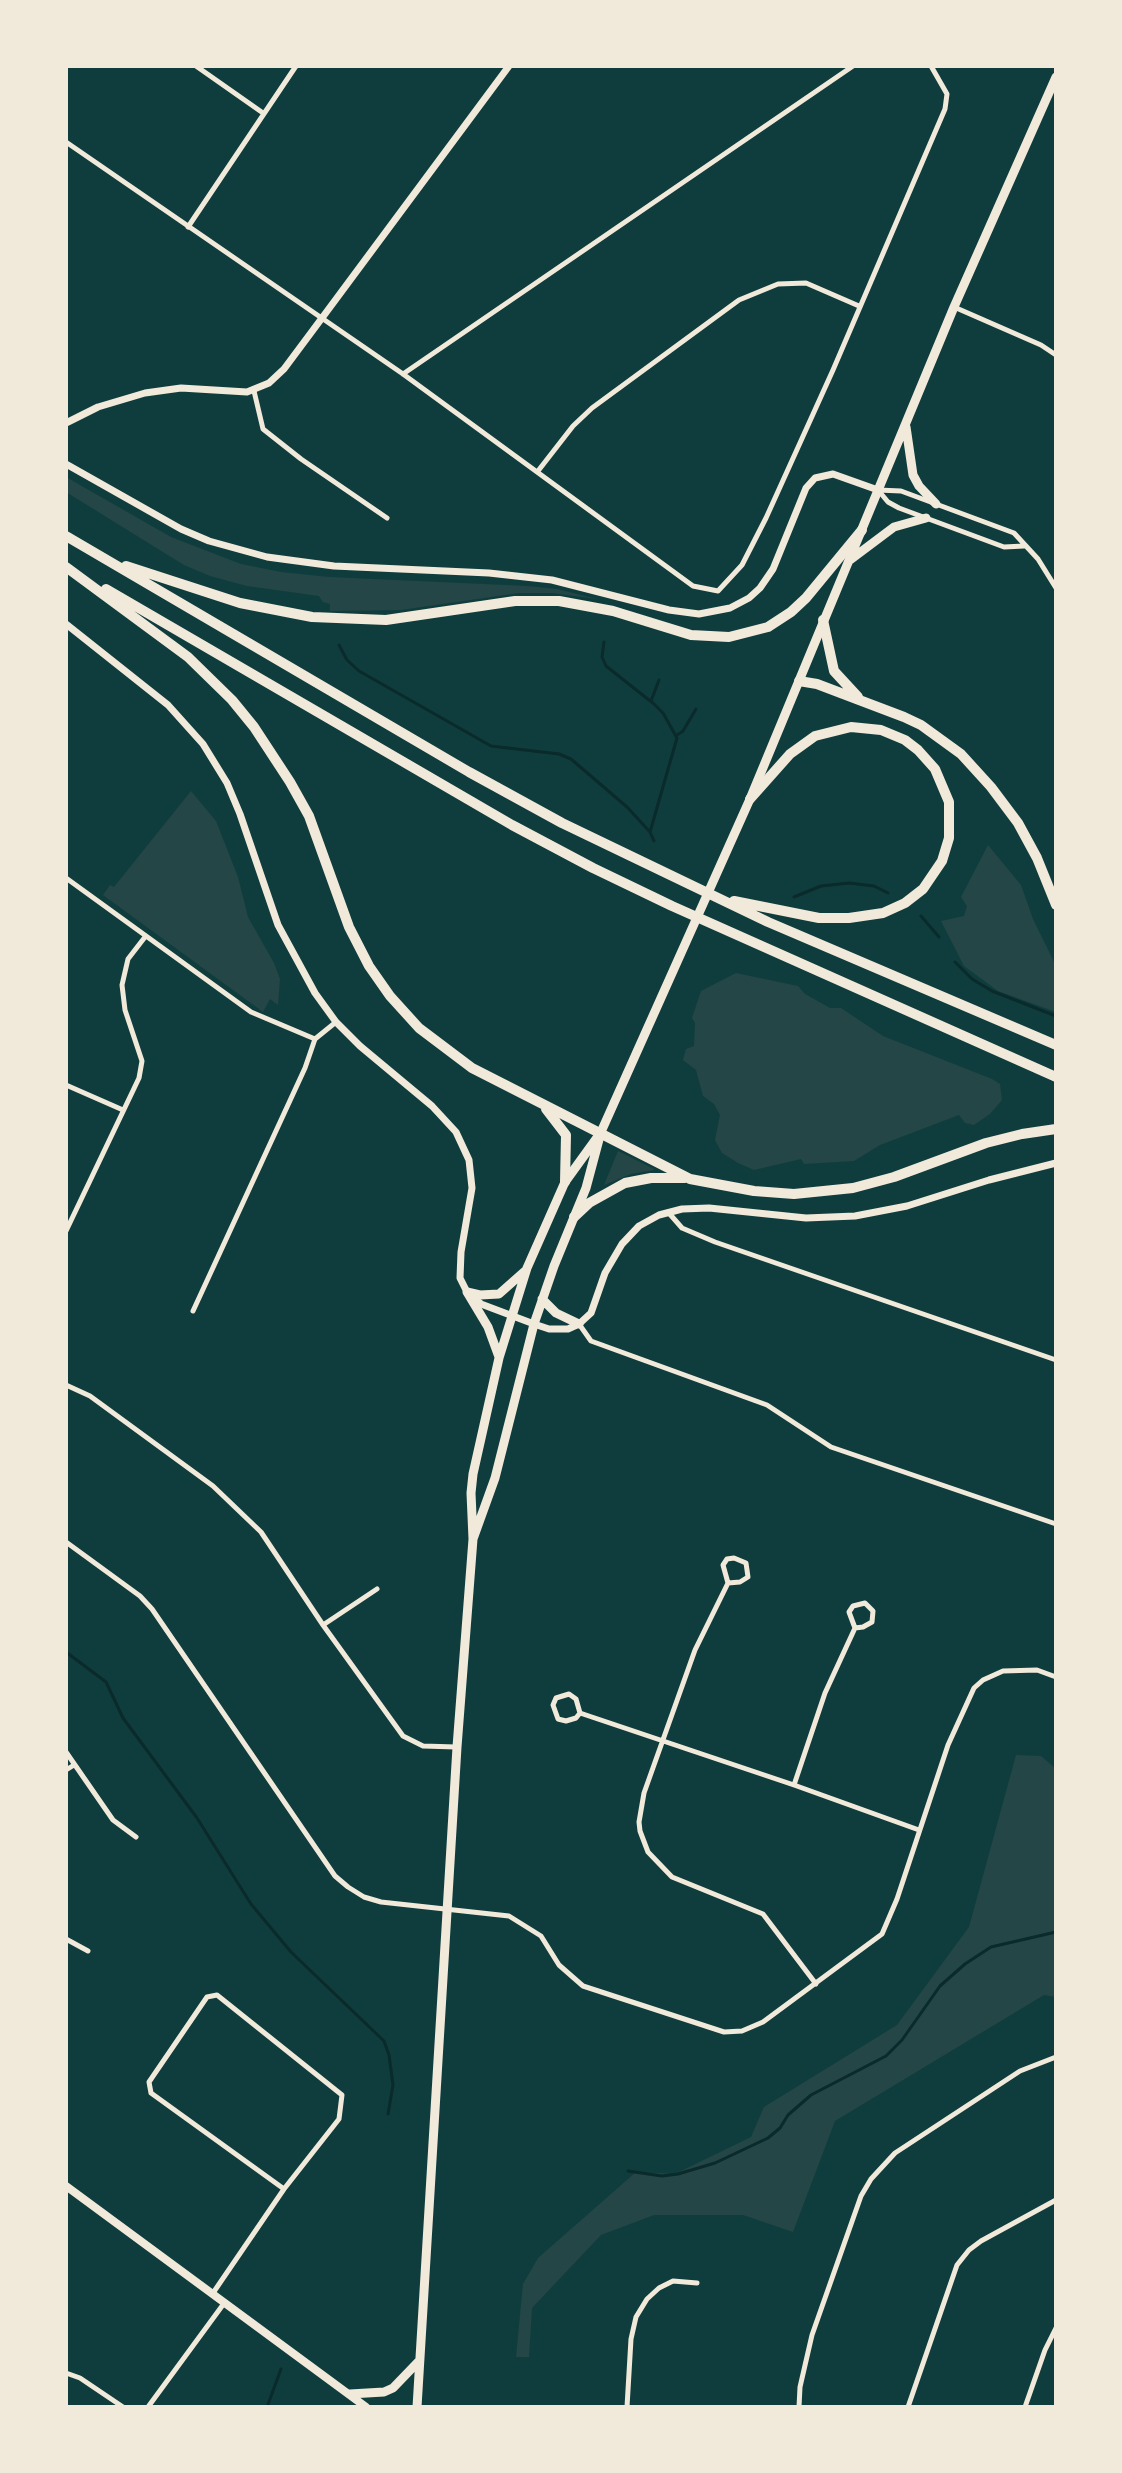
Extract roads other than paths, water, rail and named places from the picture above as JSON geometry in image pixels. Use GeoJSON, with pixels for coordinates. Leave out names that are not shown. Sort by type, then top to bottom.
{"type":"FeatureCollection","features":[{"type":"Feature","properties":{"kind":"highway"},"geometry":{"type":"LineString","coordinates":[[107,559],[240,603],[312,617],[386,620],[515,601],[559,601],[594,606],[691,635],[715,638],[756,631],[791,612],[862,530]]}},
{"type":"Feature","properties":{"kind":"highway"},"geometry":{"type":"LineString","coordinates":[[66,536],[515,798],[713,896],[1056,1045]]}},
{"type":"Feature","properties":{"kind":"highway"},"geometry":{"type":"LineString","coordinates":[[66,567],[512,825],[593,868],[1056,1077]]}},
{"type":"Feature","properties":{"kind":"highway"},"geometry":{"type":"LineString","coordinates":[[66,567],[188,657],[232,700],[254,727],[275,756],[309,816],[357,945],[379,982],[402,1010],[435,1042],[498,1083],[690,1179]]}},
{"type":"Feature","properties":{"kind":"highway"},"geometry":{"type":"LineString","coordinates":[[823,620],[834,671],[862,701]]}},
{"type":"Feature","properties":{"kind":"highway"},"geometry":{"type":"LineString","coordinates":[[799,681],[817,684],[921,725],[961,754],[1022,831],[1056,905]]}},
{"type":"Feature","properties":{"kind":"highway"},"geometry":{"type":"LineString","coordinates":[[713,896],[819,918],[872,915],[905,903],[923,889],[942,861],[949,838],[949,802],[935,769],[905,740],[881,730],[851,727],[815,736],[790,754],[750,799]]}},
{"type":"Feature","properties":{"kind":"highway"},"geometry":{"type":"LineString","coordinates":[[542,1104],[566,1135],[565,1182]]}},
{"type":"Feature","properties":{"kind":"highway"},"geometry":{"type":"LineString","coordinates":[[574,1217],[589,1203],[625,1183],[651,1178],[690,1179],[775,1193],[842,1190],[894,1177],[995,1140],[1056,1129]]}},
{"type":"Feature","properties":{"kind":"main road"},"geometry":{"type":"LineString","coordinates":[[473,1539],[495,1478],[534,1324],[586,1188],[601,1132],[750,799],[954,307],[1056,77]]}},
{"type":"Feature","properties":{"kind":"main road"},"geometry":{"type":"LineString","coordinates":[[906,423],[913,475],[936,504]]}},
{"type":"Feature","properties":{"kind":"main road"},"geometry":{"type":"LineString","coordinates":[[848,562],[894,527],[926,518]]}},
{"type":"Feature","properties":{"kind":"main road"},"geometry":{"type":"LineString","coordinates":[[417,2406],[457,1747],[473,1539],[473,1474],[499,1358],[527,1268],[565,1182],[601,1132]]}},
{"type":"Feature","properties":{"kind":"main road"},"geometry":{"type":"LineString","coordinates":[[467,1292],[499,1294],[527,1268]]}},
{"type":"Feature","properties":{"kind":"main road"},"geometry":{"type":"LineString","coordinates":[[467,1292],[488,1327],[499,1358]]}},
{"type":"Feature","properties":{"kind":"main road"},"geometry":{"type":"LineString","coordinates":[[542,1299],[556,1313],[579,1324]]}},
{"type":"Feature","properties":{"kind":"main road"},"geometry":{"type":"LineString","coordinates":[[66,2186],[366,2407]]}},
{"type":"Feature","properties":{"kind":"main road"},"geometry":{"type":"LineString","coordinates":[[350,2394],[384,2392],[393,2388],[419,2361]]}},
{"type":"Feature","properties":{"kind":"street"},"geometry":{"type":"LineString","coordinates":[[196,66],[263,113]]}},
{"type":"Feature","properties":{"kind":"street"},"geometry":{"type":"LineString","coordinates":[[188,227],[296,66]]}},
{"type":"Feature","properties":{"kind":"street"},"geometry":{"type":"LineString","coordinates":[[66,423],[98,407],[145,393],[181,388],[239,393],[254,391],[269,383],[284,369],[509,66]]}},
{"type":"Feature","properties":{"kind":"street"},"geometry":{"type":"LineString","coordinates":[[403,374],[853,66]]}},
{"type":"Feature","properties":{"kind":"street"},"geometry":{"type":"LineString","coordinates":[[66,142],[403,374],[693,586],[718,591],[742,565],[766,518],[945,109],[947,94],[931,66]]}},
{"type":"Feature","properties":{"kind":"street"},"geometry":{"type":"LineString","coordinates":[[538,471],[573,426],[592,408],[739,300],[778,284],[806,283],[859,306]]}},
{"type":"Feature","properties":{"kind":"street"},"geometry":{"type":"LineString","coordinates":[[954,307],[1041,345],[1056,355]]}},
{"type":"Feature","properties":{"kind":"street"},"geometry":{"type":"LineString","coordinates":[[254,391],[263,429],[387,518]]}},
{"type":"Feature","properties":{"kind":"street"},"geometry":{"type":"LineString","coordinates":[[66,464],[181,529],[209,541],[267,557],[322,565],[489,573],[552,580],[669,610],[699,614],[730,608],[760,588],[773,569],[806,488],[815,478],[833,474],[878,490],[901,491],[1014,533],[1038,559],[1056,588]]}},
{"type":"Feature","properties":{"kind":"street"},"geometry":{"type":"LineString","coordinates":[[878,490],[888,502],[899,508],[1004,547],[1025,546]]}},
{"type":"Feature","properties":{"kind":"street"},"geometry":{"type":"LineString","coordinates":[[66,624],[168,705],[203,744],[227,783],[252,842],[278,925],[296,962],[336,1022],[432,1106],[456,1132],[469,1160],[472,1188],[459,1267],[460,1278],[467,1292],[481,1304],[534,1324],[559,1329],[579,1324],[591,1313],[605,1273],[622,1244],[649,1219],[668,1212],[709,1208],[806,1218],[855,1216],[907,1206],[1056,1163]]}},
{"type":"Feature","properties":{"kind":"street"},"geometry":{"type":"LineString","coordinates":[[66,878],[251,1012],[315,1039]]}},
{"type":"Feature","properties":{"kind":"street"},"geometry":{"type":"LineString","coordinates":[[67,1229],[139,1078],[142,1061],[125,1010],[123,975],[128,959],[145,937]]}},
{"type":"Feature","properties":{"kind":"street"},"geometry":{"type":"LineString","coordinates":[[193,1311],[298,1083],[315,1039],[336,1022]]}},
{"type":"Feature","properties":{"kind":"street"},"geometry":{"type":"LineString","coordinates":[[66,1085],[123,1110]]}},
{"type":"Feature","properties":{"kind":"street"},"geometry":{"type":"LineString","coordinates":[[668,1212],[682,1228],[715,1242],[1056,1360]]}},
{"type":"Feature","properties":{"kind":"street"},"geometry":{"type":"LineString","coordinates":[[579,1324],[591,1341],[767,1405],[831,1447],[1056,1524]]}},
{"type":"Feature","properties":{"kind":"street"},"geometry":{"type":"LineString","coordinates":[[66,1385],[90,1396],[213,1486],[261,1532],[403,1736],[423,1746],[457,1747]]}},
{"type":"Feature","properties":{"kind":"street"},"geometry":{"type":"LineString","coordinates":[[66,1542],[140,1596],[152,1609],[335,1876],[364,1897],[381,1902],[509,1916],[541,1936],[559,1965],[583,1986],[724,2032],[752,2027],[882,1934],[951,1736],[974,1688],[1003,1671],[1037,1670],[1056,1677]]}},
{"type":"Feature","properties":{"kind":"street"},"geometry":{"type":"LineString","coordinates":[[728,1583],[740,1582],[748,1577],[746,1563],[734,1558],[727,1559],[723,1565],[728,1583],[695,1650],[644,1793],[639,1822],[648,1852],[672,1877],[763,1914],[816,1984]]}},
{"type":"Feature","properties":{"kind":"street"},"geometry":{"type":"LineString","coordinates":[[323,1625],[377,1589]]}},
{"type":"Feature","properties":{"kind":"street"},"geometry":{"type":"LineString","coordinates":[[794,1785],[825,1693],[855,1628],[849,1612],[853,1606],[865,1603],[873,1611],[874,1618],[868,1626],[855,1628]]}},
{"type":"Feature","properties":{"kind":"street"},"geometry":{"type":"LineString","coordinates":[[569,1694],[576,1699],[580,1713],[566,1721],[558,1719],[553,1705],[556,1698],[569,1694]]}},
{"type":"Feature","properties":{"kind":"street"},"geometry":{"type":"LineString","coordinates":[[580,1713],[919,1830]]}},
{"type":"Feature","properties":{"kind":"street"},"geometry":{"type":"LineString","coordinates":[[66,1752],[113,1820],[136,1837]]}},
{"type":"Feature","properties":{"kind":"street"},"geometry":{"type":"LineString","coordinates":[[66,1770],[74,1765]]}},
{"type":"Feature","properties":{"kind":"street"},"geometry":{"type":"LineString","coordinates":[[66,1939],[88,1951]]}},
{"type":"Feature","properties":{"kind":"street"},"geometry":{"type":"LineString","coordinates":[[213,2293],[284,2189],[339,2119],[342,2095],[217,1995],[207,1997],[149,2082],[151,2093],[284,2189]]}},
{"type":"Feature","properties":{"kind":"street"},"geometry":{"type":"LineString","coordinates":[[799,2407],[812,2335],[861,2196],[871,2179],[895,2153],[1020,2071],[1056,2057]]}},
{"type":"Feature","properties":{"kind":"street"},"geometry":{"type":"LineString","coordinates":[[908,2407],[957,2265],[981,2241],[1056,2200]]}},
{"type":"Feature","properties":{"kind":"street"},"geometry":{"type":"LineString","coordinates":[[627,2407],[631,2339],[636,2317],[647,2299],[659,2288],[673,2281],[697,2283]]}},
{"type":"Feature","properties":{"kind":"street"},"geometry":{"type":"LineString","coordinates":[[148,2407],[225,2301]]}},
{"type":"Feature","properties":{"kind":"street"},"geometry":{"type":"LineString","coordinates":[[1025,2407],[1056,2328]]}},
{"type":"Feature","properties":{"kind":"street"},"geometry":{"type":"LineString","coordinates":[[66,2373],[80,2378],[123,2407]]}},
{"type":"Feature","properties":{"kind":"waterway"},"geometry":{"type":"LineString","coordinates":[[604,642],[602,657],[606,666],[663,713],[677,738],[650,832],[654,841]]}},
{"type":"Feature","properties":{"kind":"waterway"},"geometry":{"type":"LineString","coordinates":[[339,645],[347,660],[359,671],[491,746],[559,754],[571,759],[627,807],[650,832]]}},
{"type":"Feature","properties":{"kind":"waterway"},"geometry":{"type":"LineString","coordinates":[[651,701],[659,680]]}},
{"type":"Feature","properties":{"kind":"waterway"},"geometry":{"type":"LineString","coordinates":[[677,735],[683,731],[696,709]]}},
{"type":"Feature","properties":{"kind":"waterway"},"geometry":{"type":"LineString","coordinates":[[794,897],[821,886],[849,883],[874,886],[888,893]]}},
{"type":"Feature","properties":{"kind":"waterway"},"geometry":{"type":"LineString","coordinates":[[921,916],[939,937]]}},
{"type":"Feature","properties":{"kind":"waterway"},"geometry":{"type":"LineString","coordinates":[[955,962],[972,979],[992,991],[1056,1016]]}},
{"type":"Feature","properties":{"kind":"waterway"},"geometry":{"type":"LineString","coordinates":[[66,1652],[106,1682],[123,1718],[197,1818],[251,1904],[291,1952],[384,2041],[393,2085],[388,2114]]}},
{"type":"Feature","properties":{"kind":"waterway"},"geometry":{"type":"LineString","coordinates":[[628,2171],[662,2176],[678,2174],[715,2163],[768,2138],[811,2095],[886,2056],[902,2040],[940,1986],[965,1964],[991,1947],[1056,1932]]}},
{"type":"Feature","properties":{"kind":"waterway"},"geometry":{"type":"LineString","coordinates":[[267,2407],[281,2369]]}}]}
